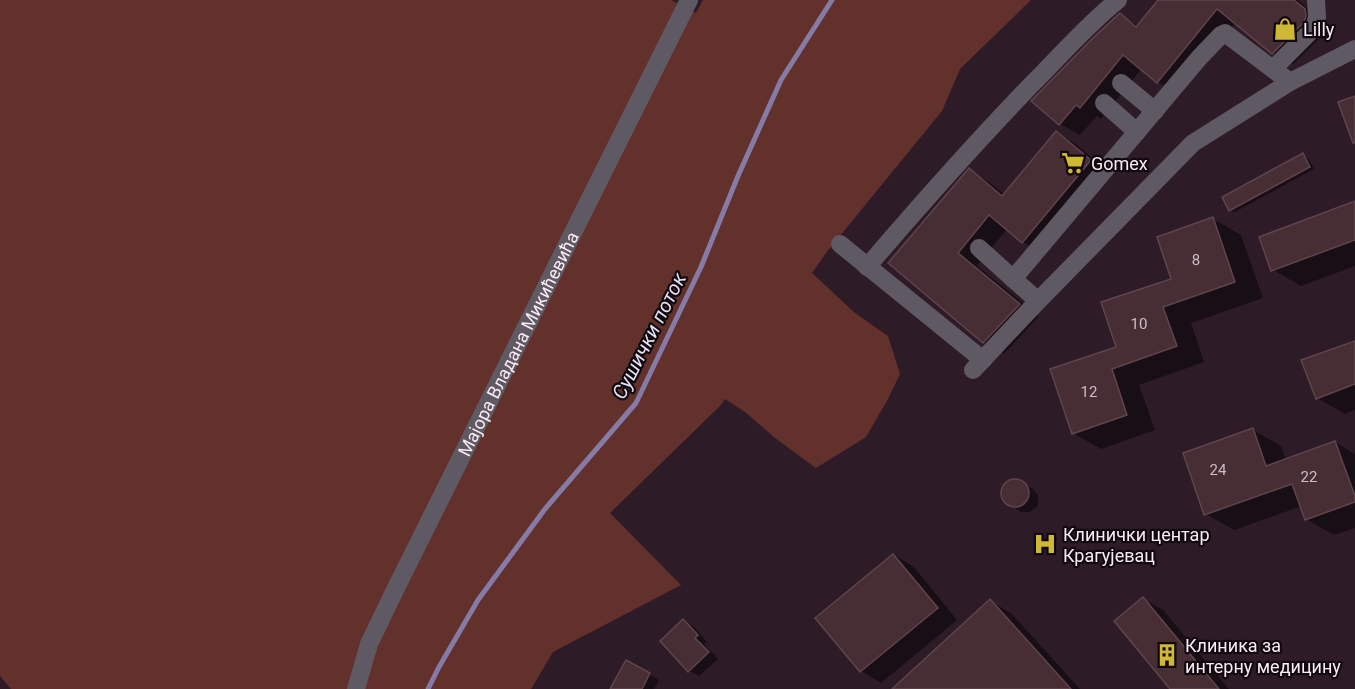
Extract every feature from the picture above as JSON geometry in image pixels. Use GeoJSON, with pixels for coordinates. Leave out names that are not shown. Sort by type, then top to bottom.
{"type":"FeatureCollection","features":[{"type":"Feature","properties":{"kind":"street","name":"Мајора Владана Микићевића"},"geometry":{"type":"LineString","coordinates":[[356,689],[369,644],[388,604],[689,0]]}},
{"type":"Feature","properties":{"kind":"street"},"geometry":{"type":"LineString","coordinates":[[867,267],[926,197],[1009,108],[1098,16],[1118,0]]}},
{"type":"Feature","properties":{"kind":"street"},"geometry":{"type":"LineString","coordinates":[[1273,69],[1314,28],[1317,17],[1316,0]]}},
{"type":"Feature","properties":{"kind":"street"},"geometry":{"type":"LineString","coordinates":[[1013,279],[1215,39],[1226,33],[1290,82]]}},
{"type":"Feature","properties":{"kind":"street"},"geometry":{"type":"LineString","coordinates":[[840,244],[978,365],[1193,143],[1290,82],[1355,49]]}},
{"type":"Feature","properties":{"kind":"street"},"geometry":{"type":"LineString","coordinates":[[1121,83],[1155,111]]}},
{"type":"Feature","properties":{"kind":"street"},"geometry":{"type":"LineString","coordinates":[[1104,103],[1137,132]]}},
{"type":"Feature","properties":{"kind":"street"},"geometry":{"type":"LineString","coordinates":[[979,248],[1038,301]]}},
{"type":"Feature","properties":{"kind":"shaded area"},"geometry":{"type":"Polygon","coordinates":[[[0,0],[671,0],[696,13],[703,0],[1031,0],[960,69],[942,111],[812,273],[855,313],[888,336],[900,374],[866,437],[816,468],[725,399],[610,513],[681,585],[553,652],[531,689],[11,689],[0,676],[0,0]]]}},
{"type":"Feature","properties":{"kind":"building"},"geometry":{"type":"Polygon","coordinates":[[[1158,0],[1294,0],[1305,9],[1306,16],[1304,22],[1272,54],[1217,9],[1157,83],[1123,55],[1080,108],[1076,105],[1059,125],[1031,101],[1120,13],[1136,27],[1158,0]]]}},
{"type":"Feature","properties":{"kind":"building"},"geometry":{"type":"Polygon","coordinates":[[[1355,96],[1355,143],[1353,143],[1338,102],[1355,96]]]}},
{"type":"Feature","properties":{"kind":"building"},"geometry":{"type":"Polygon","coordinates":[[[1056,131],[1091,160],[1022,243],[989,215],[958,253],[1020,304],[983,343],[888,263],[969,168],[1002,196],[1056,131]]]}},
{"type":"Feature","properties":{"kind":"building"},"geometry":{"type":"Polygon","coordinates":[[[1303,153],[1310,167],[1229,211],[1222,197],[1303,153]]]}},
{"type":"Feature","properties":{"kind":"building"},"geometry":{"type":"Polygon","coordinates":[[[1355,201],[1355,240],[1271,271],[1259,237],[1355,201]]]}},
{"type":"Feature","properties":{"kind":"building"},"geometry":{"type":"Polygon","coordinates":[[[1213,217],[1235,282],[1163,307],[1177,346],[1112,369],[1127,415],[1072,434],[1050,369],[1116,347],[1101,302],[1171,279],[1157,237],[1213,217]]]}},
{"type":"Feature","properties":{"kind":"building"},"geometry":{"type":"Polygon","coordinates":[[[1355,341],[1355,384],[1316,399],[1301,360],[1355,341]]]}},
{"type":"Feature","properties":{"kind":"building"},"geometry":{"type":"Polygon","coordinates":[[[1253,428],[1266,466],[1335,441],[1355,496],[1355,502],[1305,520],[1292,484],[1204,515],[1183,453],[1253,428]]]}},
{"type":"Feature","properties":{"kind":"building"},"geometry":{"type":"Polygon","coordinates":[[[1015,479],[1025,483],[1029,493],[1025,503],[1015,507],[1005,503],[1001,493],[1005,483],[1015,479]]]}},
{"type":"Feature","properties":{"kind":"building"},"geometry":{"type":"Polygon","coordinates":[[[893,554],[938,608],[860,672],[815,618],[893,554]]]}},
{"type":"Feature","properties":{"kind":"building","name":"Клиника за интерну медицину"},"geometry":{"type":"Polygon","coordinates":[[[1143,597],[1219,689],[1170,689],[1114,621],[1143,597]]]}},
{"type":"Feature","properties":{"kind":"building"},"geometry":{"type":"Polygon","coordinates":[[[990,599],[1071,689],[892,689],[990,599]]]}},
{"type":"Feature","properties":{"kind":"building"},"geometry":{"type":"Polygon","coordinates":[[[683,619],[698,635],[695,638],[709,652],[688,672],[660,641],[683,619]]]}},
{"type":"Feature","properties":{"kind":"building"},"geometry":{"type":"Polygon","coordinates":[[[626,660],[650,673],[642,689],[610,689],[626,660]]]}},
{"type":"Feature","properties":{"kind":"waterway","name":"Сушички поток"},"geometry":{"type":"LineString","coordinates":[[428,689],[478,600],[545,509],[636,403],[701,267],[781,80],[832,0]]}},
{"type":"Feature","properties":{"kind":"place","name":"Lilly"},"geometry":{"type":"Point","coordinates":[1285,29]}},
{"type":"Feature","properties":{"kind":"place","name":"Gomex"},"geometry":{"type":"Point","coordinates":[1073,163]}},
{"type":"Feature","properties":{"kind":"place","name":"Клинички центар Крагујевац"},"geometry":{"type":"Point","coordinates":[1045,544]}},
{"type":"Feature","properties":{"kind":"place","name":"Клиника за интерну медицину"},"geometry":{"type":"Point","coordinates":[1167,655]}}]}
